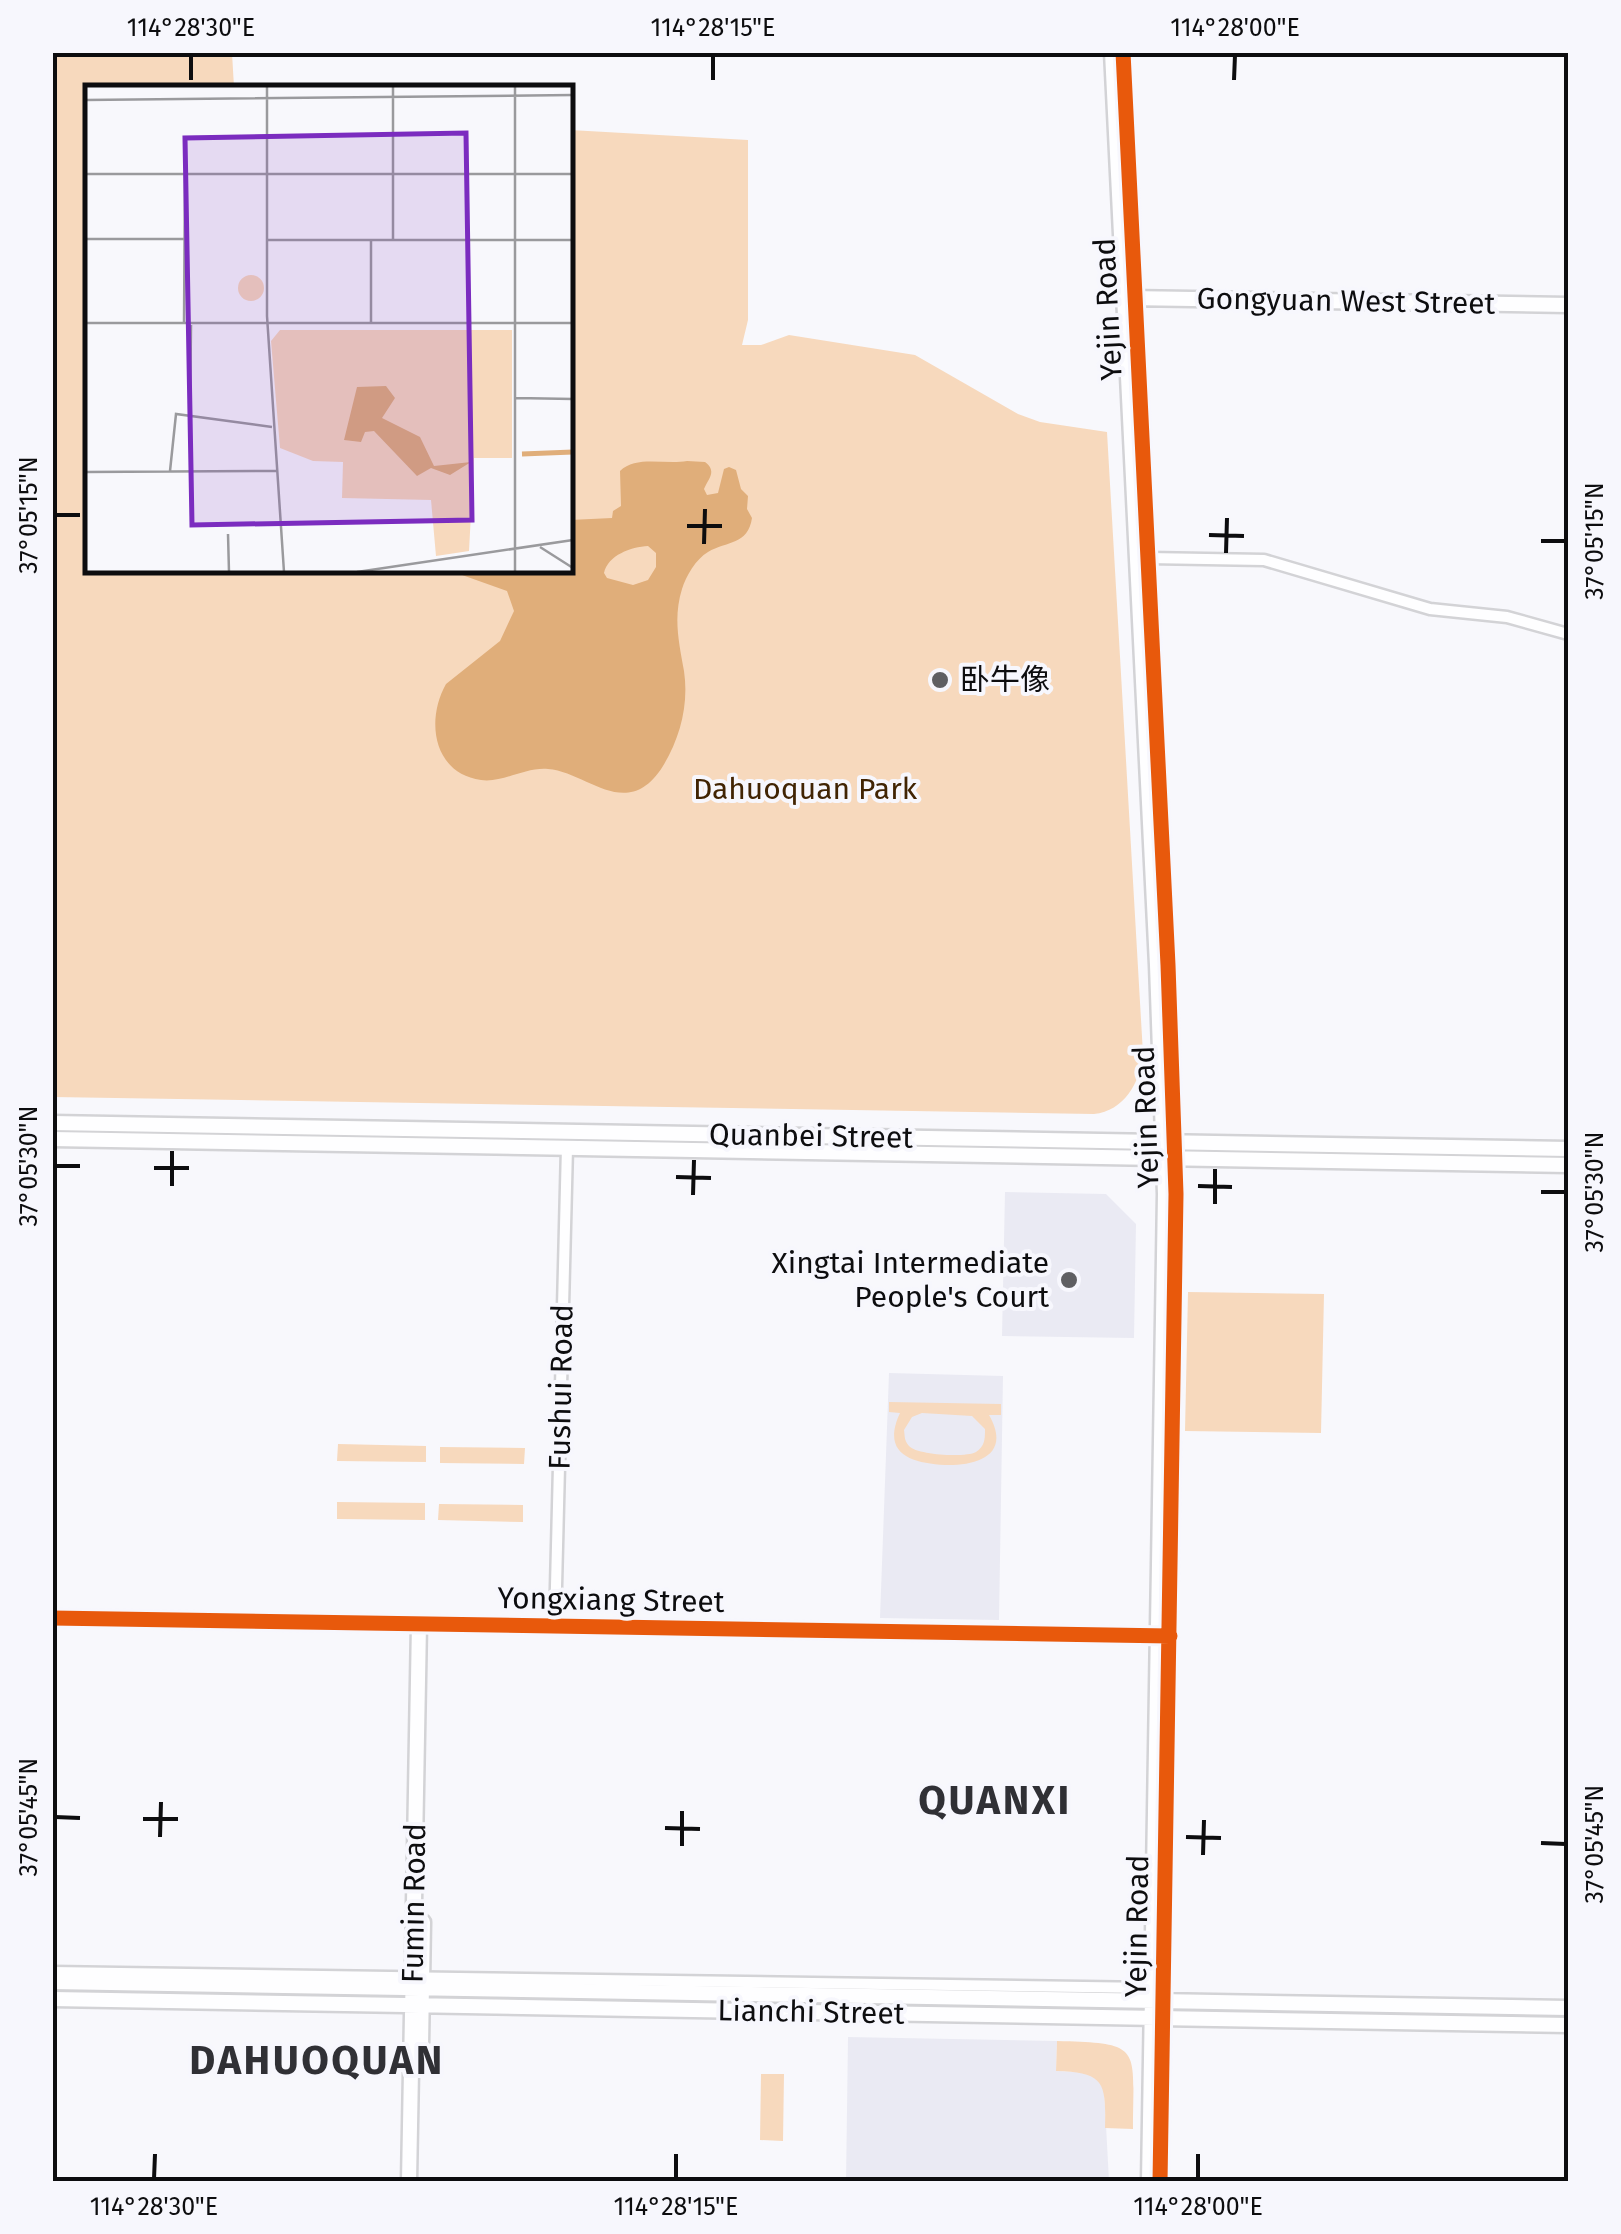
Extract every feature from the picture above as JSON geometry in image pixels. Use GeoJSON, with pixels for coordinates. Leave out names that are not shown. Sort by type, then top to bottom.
{"type":"FeatureCollection","features":[{"type":"Feature","properties":{"kind":"main road","name":"Yejin Road"},"geometry":{"type":"LineString","coordinates":[[1112,52],[1148,558],[1169,1150],[1156,1997],[1160,2182]]}},
{"type":"Feature","properties":{"kind":"main road","name":"Yejin Road"},"geometry":{"type":"LineString","coordinates":[[1123,52],[1130,298],[1169,1150]]}},
{"type":"Feature","properties":{"kind":"main road","name":"Gongyuan West Street"},"geometry":{"type":"LineString","coordinates":[[1130,298],[1568,305]]}},
{"type":"Feature","properties":{"kind":"main road","name":"Quanbei Street"},"geometry":{"type":"LineString","coordinates":[[52,1123],[1169,1150],[1568,1165]]}},
{"type":"Feature","properties":{"kind":"main road","name":"Quanbei Street"},"geometry":{"type":"LineString","coordinates":[[52,1139],[567,1147],[1568,1149]]}},
{"type":"Feature","properties":{"kind":"main road","name":"Yongxiang Street"},"geometry":{"type":"LineString","coordinates":[[52,1618],[1164,1636]]}},
{"type":"Feature","properties":{"kind":"main road","name":"Fumin Road"},"geometry":{"type":"LineString","coordinates":[[419,2182],[417,1984],[424,1624]]}},
{"type":"Feature","properties":{"kind":"main road","name":"Lianchi Street"},"geometry":{"type":"LineString","coordinates":[[52,1982],[417,1984],[1568,2008]]}},
{"type":"Feature","properties":{"kind":"main road","name":"Lianchi Street"},"geometry":{"type":"LineString","coordinates":[[52,1999],[1568,2025]]}},
{"type":"Feature","properties":{"kind":"main road","name":"Fumin Road"},"geometry":{"type":"LineString","coordinates":[[409,2182],[417,2005]]}},
{"type":"Feature","properties":{"kind":"main road","name":"Yejin Road"},"geometry":{"type":"LineString","coordinates":[[1149,2182],[1157,2018]]}},
{"type":"Feature","properties":{"kind":"street"},"geometry":{"type":"LineString","coordinates":[[1148,558],[1264,560],[1430,610],[1507,617],[1568,634]]}},
{"type":"Feature","properties":{"kind":"street","name":"Fushui Road"},"geometry":{"type":"LineString","coordinates":[[555,1626],[567,1147]]}},
{"type":"Feature","properties":{"kind":"street"},"geometry":{"type":"LineString","coordinates":[[52,1972],[417,1984]]}},
{"type":"Feature","properties":{"kind":"shaded area"},"geometry":{"type":"Polygon","coordinates":[[[642,462],[705,462],[711,468],[704,489],[707,495],[718,493],[724,469],[736,470],[741,489],[748,496],[747,509],[752,518],[741,538],[699,559],[684,584],[677,620],[684,709],[663,766],[649,783],[621,793],[548,769],[489,780],[465,775],[443,756],[438,742],[435,728],[440,698],[446,684],[500,641],[514,611],[507,591],[454,572],[572,572],[572,520],[612,518],[613,511],[621,506],[620,471],[642,462]],[[648,546],[615,557],[604,573],[607,578],[633,585],[648,580],[656,567],[656,553],[648,546]]]}},
{"type":"Feature","properties":{"kind":"shaded area","name":"Xingtai Intermediate People's Court"},"geometry":{"type":"Polygon","coordinates":[[[1005,1192],[1106,1194],[1136,1224],[1134,1338],[1002,1336],[1005,1192]]]}},
{"type":"Feature","properties":{"kind":"shaded area"},"geometry":{"type":"Polygon","coordinates":[[[889,1373],[1003,1376],[999,1620],[880,1618],[889,1373]]]}},
{"type":"Feature","properties":{"kind":"shaded area"},"geometry":{"type":"Polygon","coordinates":[[[848,2037],[1057,2041],[1056,2071],[1094,2076],[1104,2088],[1109,2181],[846,2182],[848,2037]]]}},
{"type":"Feature","properties":{"kind":"green space","name":"Dahuoquan Park"},"geometry":{"type":"Polygon","coordinates":[[[53,53],[232,53],[234,85],[85,85],[85,572],[572,572],[572,130],[748,140],[748,320],[742,345],[761,345],[789,335],[915,355],[1018,414],[1040,422],[1107,432],[1143,1054],[1134,1085],[1114,1107],[1094,1114],[53,1097],[53,53]]]}},
{"type":"Feature","properties":{"kind":"green space"},"geometry":{"type":"Polygon","coordinates":[[[1188,1292],[1324,1294],[1321,1433],[1185,1431],[1188,1292]]]}},
{"type":"Feature","properties":{"kind":"green space"},"geometry":{"type":"Polygon","coordinates":[[[889,1402],[1001,1404],[1001,1415],[989,1415],[995,1429],[994,1449],[979,1460],[957,1465],[921,1462],[903,1454],[894,1438],[900,1413],[889,1412],[889,1402]],[[922,1413],[912,1417],[904,1430],[905,1440],[914,1449],[931,1453],[976,1452],[984,1442],[985,1429],[972,1416],[922,1413]]]}},
{"type":"Feature","properties":{"kind":"green space"},"geometry":{"type":"Polygon","coordinates":[[[338,1444],[426,1446],[426,1462],[337,1461],[338,1444]]]}},
{"type":"Feature","properties":{"kind":"green space"},"geometry":{"type":"Polygon","coordinates":[[[440,1447],[525,1448],[524,1464],[440,1463],[440,1447]]]}},
{"type":"Feature","properties":{"kind":"green space"},"geometry":{"type":"Polygon","coordinates":[[[337,1502],[425,1503],[425,1520],[337,1519],[337,1502]]]}},
{"type":"Feature","properties":{"kind":"green space"},"geometry":{"type":"Polygon","coordinates":[[[439,1504],[523,1505],[523,1522],[438,1520],[439,1504]]]}},
{"type":"Feature","properties":{"kind":"green space"},"geometry":{"type":"Polygon","coordinates":[[[1057,2041],[1106,2044],[1128,2055],[1132,2066],[1133,2129],[1105,2128],[1103,2090],[1084,2074],[1056,2071],[1057,2041]]]}},
{"type":"Feature","properties":{"kind":"green space"},"geometry":{"type":"Polygon","coordinates":[[[761,2074],[784,2074],[783,2141],[760,2140],[761,2074]]]}},
{"type":"Feature","properties":{"kind":"cycle path"},"geometry":{"type":"LineString","coordinates":[[1123,52],[1176,1194],[1160,2182]]}},
{"type":"Feature","properties":{"kind":"cycle path"},"geometry":{"type":"LineString","coordinates":[[52,1618],[1170,1636]]}},
{"type":"Feature","properties":{"kind":"place","name":"卧牛像"},"geometry":{"type":"Point","coordinates":[940,680]}},
{"type":"Feature","properties":{"kind":"place","name":"Xingtai Intermediate People's Court"},"geometry":{"type":"Point","coordinates":[1069,1280]}},
{"type":"Feature","properties":{"kind":"district","name":"QUANXI"},"geometry":{"type":"Point","coordinates":[995,1801]}},
{"type":"Feature","properties":{"kind":"district","name":"DAHUOQUAN"},"geometry":{"type":"Point","coordinates":[317,2061]}}]}
